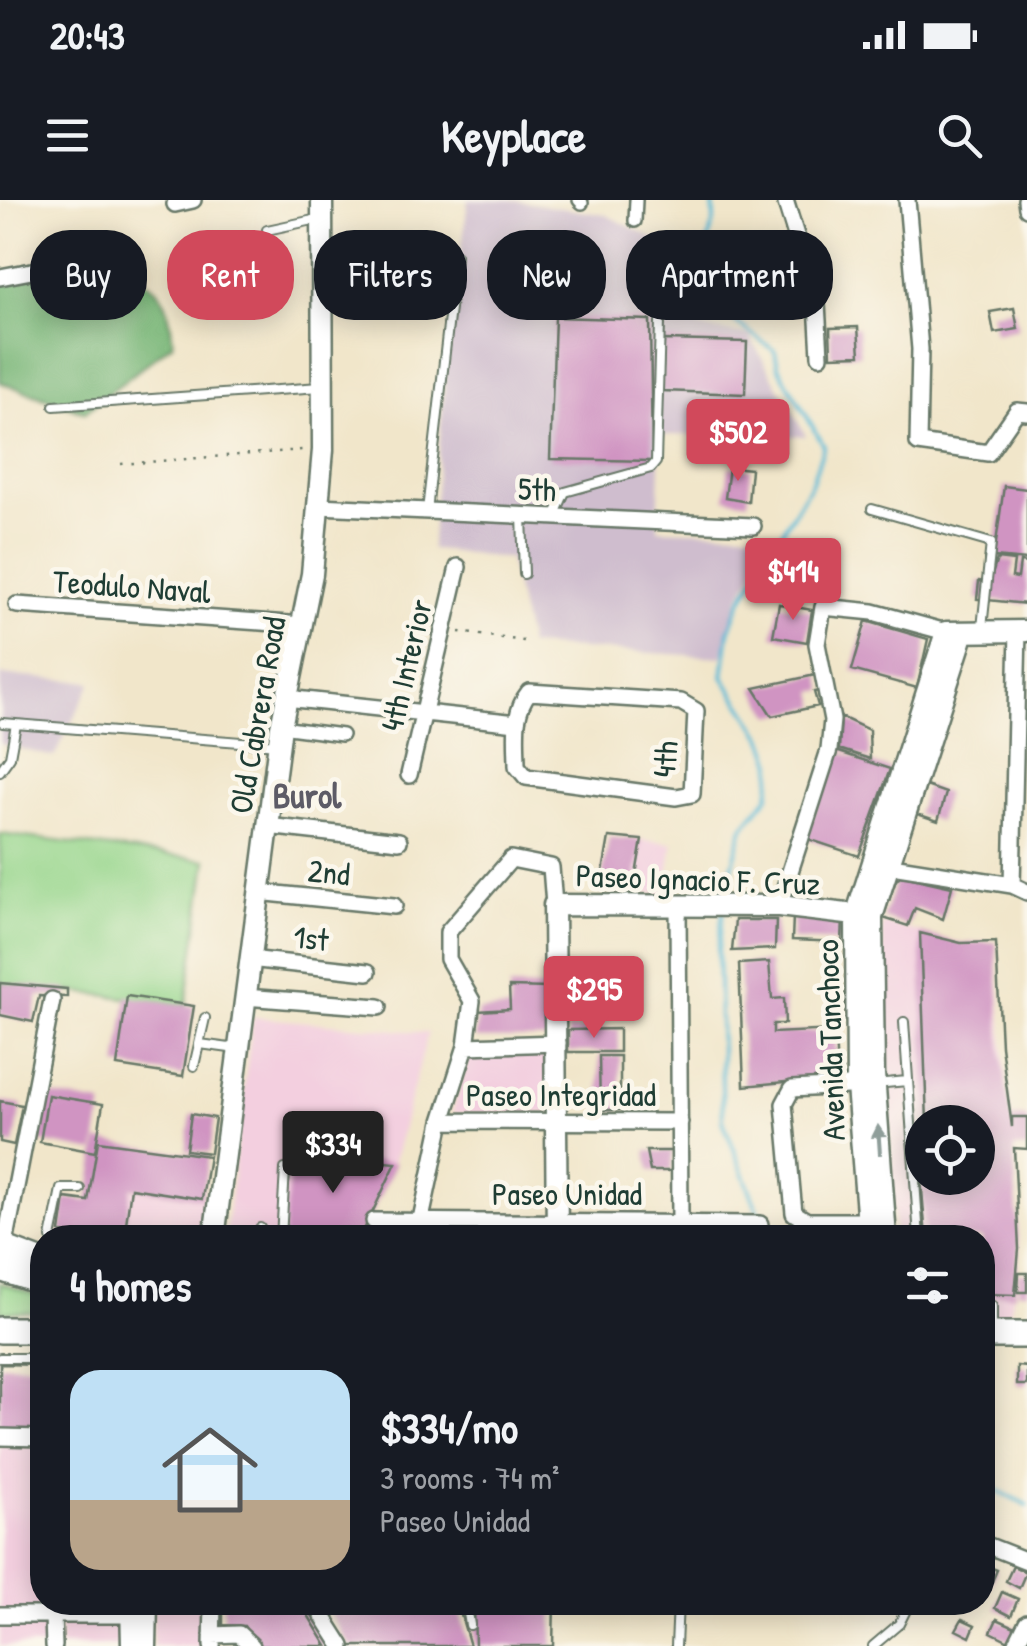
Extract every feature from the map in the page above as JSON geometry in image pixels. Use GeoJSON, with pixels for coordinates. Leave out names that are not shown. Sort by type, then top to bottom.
{"type":"FeatureCollection","features":[{"type":"Feature","properties":{"kind":"main road"},"geometry":{"type":"LineString","coordinates":[[1,1254],[30,1260]]}},
{"type":"Feature","properties":{"kind":"main road"},"geometry":{"type":"LineString","coordinates":[[1,1254],[30,1274]]}},
{"type":"Feature","properties":{"kind":"main road"},"geometry":{"type":"LineString","coordinates":[[0,1330],[30,1330]]}},
{"type":"Feature","properties":{"kind":"main road"},"geometry":{"type":"LineString","coordinates":[[995,1335],[1027,1335]]}},
{"type":"Feature","properties":{"kind":"street"},"geometry":{"type":"LineString","coordinates":[[175,204],[193,200]]}},
{"type":"Feature","properties":{"kind":"street"},"geometry":{"type":"LineString","coordinates":[[635,221],[636,200]]}},
{"type":"Feature","properties":{"kind":"street"},"geometry":{"type":"LineString","coordinates":[[785,200],[817,303],[820,356]]}},
{"type":"Feature","properties":{"kind":"street"},"geometry":{"type":"LineString","coordinates":[[907,200],[920,349],[918,444],[988,453],[1017,412],[1027,412]]}},
{"type":"Feature","properties":{"kind":"street"},"geometry":{"type":"LineString","coordinates":[[1026,200],[1027,208]]}},
{"type":"Feature","properties":{"kind":"street","name":"Old Cabrera Road"},"geometry":{"type":"LineString","coordinates":[[216,1225],[279,736],[303,625],[318,506],[324,387],[322,209]]}},
{"type":"Feature","properties":{"kind":"street"},"geometry":{"type":"LineString","coordinates":[[0,276],[30,271]]}},
{"type":"Feature","properties":{"kind":"street","name":"5th"},"geometry":{"type":"LineString","coordinates":[[318,506],[753,526]]}},
{"type":"Feature","properties":{"kind":"street","name":"4th Interior"},"geometry":{"type":"LineString","coordinates":[[409,775],[458,566]]}},
{"type":"Feature","properties":{"kind":"street","name":"Teodulo Naval"},"geometry":{"type":"LineString","coordinates":[[17,605],[303,625]]}},
{"type":"Feature","properties":{"kind":"street"},"geometry":{"type":"LineString","coordinates":[[779,906],[829,750],[832,720],[817,644],[823,607],[873,612],[964,633],[1022,631],[1020,888],[881,864]]}},
{"type":"Feature","properties":{"kind":"street","name":"Avenida Tanchoco"},"geometry":{"type":"LineString","coordinates":[[877,1225],[866,1085],[864,916],[964,633]]}},
{"type":"Feature","properties":{"kind":"street","name":"4th"},"geometry":{"type":"LineString","coordinates":[[529,692],[680,702],[696,711],[692,794],[676,797],[526,777],[517,766],[517,723],[518,705],[529,692]]}},
{"type":"Feature","properties":{"kind":"street"},"geometry":{"type":"LineString","coordinates":[[286,698],[517,723]]}},
{"type":"Feature","properties":{"kind":"street"},"geometry":{"type":"LineString","coordinates":[[279,736],[342,735]]}},
{"type":"Feature","properties":{"kind":"street"},"geometry":{"type":"LineString","coordinates":[[267,826],[399,841]]}},
{"type":"Feature","properties":{"kind":"street"},"geometry":{"type":"LineString","coordinates":[[421,1219],[442,1120],[466,1046],[472,1002],[448,959],[448,932],[511,859],[551,867],[554,906]]}},
{"type":"Feature","properties":{"kind":"street","name":"2nd"},"geometry":{"type":"LineString","coordinates":[[258,892],[394,906]]}},
{"type":"Feature","properties":{"kind":"street"},"geometry":{"type":"LineString","coordinates":[[678,904],[680,1222]]}},
{"type":"Feature","properties":{"kind":"street","name":"Paseo Ignacio F. Cruz"},"geometry":{"type":"LineString","coordinates":[[557,1225],[554,906],[779,906],[864,916]]}},
{"type":"Feature","properties":{"kind":"street","name":"1st"},"geometry":{"type":"LineString","coordinates":[[248,958],[368,972]]}},
{"type":"Feature","properties":{"kind":"street"},"geometry":{"type":"LineString","coordinates":[[244,997],[380,1008]]}},
{"type":"Feature","properties":{"kind":"street"},"geometry":{"type":"LineString","coordinates":[[1,1254],[52,1000]]}},
{"type":"Feature","properties":{"kind":"street"},"geometry":{"type":"LineString","coordinates":[[466,1046],[558,1043]]}},
{"type":"Feature","properties":{"kind":"street"},"geometry":{"type":"LineString","coordinates":[[842,1225],[807,1221],[794,1213],[784,1104],[792,1090],[866,1085]]}},
{"type":"Feature","properties":{"kind":"street","name":"Paseo Integridad"},"geometry":{"type":"LineString","coordinates":[[442,1120],[680,1122]]}},
{"type":"Feature","properties":{"kind":"street","name":"Paseo Unidad"},"geometry":{"type":"LineString","coordinates":[[374,1222],[421,1219],[495,1225]]}},
{"type":"Feature","properties":{"kind":"street","name":"Paseo Unidad"},"geometry":{"type":"LineString","coordinates":[[634,1225],[760,1224]]}},
{"type":"Feature","properties":{"kind":"street"},"geometry":{"type":"LineString","coordinates":[[0,1437],[30,1438]]}},
{"type":"Feature","properties":{"kind":"street"},"geometry":{"type":"LineString","coordinates":[[995,1548],[1027,1560]]}},
{"type":"Feature","properties":{"kind":"street"},"geometry":{"type":"LineString","coordinates":[[0,1616],[30,1612]]}},
{"type":"Feature","properties":{"kind":"street"},"geometry":{"type":"LineString","coordinates":[[54,1615],[54,1646]]}},
{"type":"Feature","properties":{"kind":"street"},"geometry":{"type":"LineString","coordinates":[[132,1646],[135,1615]]}},
{"type":"Feature","properties":{"kind":"street"},"geometry":{"type":"LineString","coordinates":[[138,1615],[146,1646]]}},
{"type":"Feature","properties":{"kind":"street"},"geometry":{"type":"LineString","coordinates":[[322,1615],[342,1646]]}},
{"type":"Feature","properties":{"kind":"street"},"geometry":{"type":"LineString","coordinates":[[1015,1646],[1027,1622]]}},
{"type":"Feature","properties":{"kind":"street"},"geometry":{"type":"LineString","coordinates":[[212,1640],[238,1640],[252,1646]]}},
{"type":"Feature","properties":{"kind":"lane"},"geometry":{"type":"LineString","coordinates":[[267,230],[322,209]]}},
{"type":"Feature","properties":{"kind":"lane"},"geometry":{"type":"LineString","coordinates":[[427,512],[449,320]]}},
{"type":"Feature","properties":{"kind":"lane"},"geometry":{"type":"LineString","coordinates":[[554,517],[565,492],[651,468],[656,462],[660,322]]}},
{"type":"Feature","properties":{"kind":"lane"},"geometry":{"type":"LineString","coordinates":[[54,406],[324,387]]}},
{"type":"Feature","properties":{"kind":"lane"},"geometry":{"type":"LineString","coordinates":[[872,509],[991,544],[964,633]]}},
{"type":"Feature","properties":{"kind":"lane"},"geometry":{"type":"LineString","coordinates":[[522,516],[524,574]]}},
{"type":"Feature","properties":{"kind":"lane"},"geometry":{"type":"LineString","coordinates":[[2,723],[279,736]]}},
{"type":"Feature","properties":{"kind":"lane"},"geometry":{"type":"LineString","coordinates":[[0,771],[10,757],[16,724]]}},
{"type":"Feature","properties":{"kind":"lane"},"geometry":{"type":"LineString","coordinates":[[194,1066],[205,1018]]}},
{"type":"Feature","properties":{"kind":"lane"},"geometry":{"type":"LineString","coordinates":[[904,1022],[918,1225]]}},
{"type":"Feature","properties":{"kind":"lane"},"geometry":{"type":"LineString","coordinates":[[200,1044],[237,1049]]}},
{"type":"Feature","properties":{"kind":"lane"},"geometry":{"type":"LineString","coordinates":[[866,1085],[907,1082]]}},
{"type":"Feature","properties":{"kind":"lane"},"geometry":{"type":"LineString","coordinates":[[283,1225],[285,1169]]}},
{"type":"Feature","properties":{"kind":"lane"},"geometry":{"type":"LineString","coordinates":[[54,1225],[61,1190],[80,1190]]}},
{"type":"Feature","properties":{"kind":"lane"},"geometry":{"type":"LineString","coordinates":[[0,1358],[30,1358]]}},
{"type":"Feature","properties":{"kind":"lane"},"geometry":{"type":"LineString","coordinates":[[468,1615],[470,1624]]}},
{"type":"Feature","properties":{"kind":"lane"},"geometry":{"type":"LineString","coordinates":[[676,1646],[677,1615]]}},
{"type":"Feature","properties":{"kind":"lane"},"geometry":{"type":"LineString","coordinates":[[873,1646],[899,1624],[904,1615]]}},
{"type":"Feature","properties":{"kind":"path"},"geometry":{"type":"LineString","coordinates":[[120,464],[323,450]]}},
{"type":"Feature","properties":{"kind":"path"},"geometry":{"type":"LineString","coordinates":[[442,630],[524,641]]}},
{"type":"Feature","properties":{"kind":"shaded area"},"geometry":{"type":"Polygon","coordinates":[[[468,200],[510,200],[606,215],[637,230],[626,230],[626,320],[695,320],[699,328],[749,335],[806,436],[661,435],[658,529],[776,533],[738,599],[722,657],[529,646],[509,559],[431,549],[452,320],[467,320],[464,230],[468,200]]]}},
{"type":"Feature","properties":{"kind":"shaded area"},"geometry":{"type":"Polygon","coordinates":[[[0,675],[92,682],[54,757],[0,744],[0,675]]]}},
{"type":"Feature","properties":{"kind":"shaded area"},"geometry":{"type":"Polygon","coordinates":[[[642,840],[673,843],[665,894],[633,892],[642,840]]]}},
{"type":"Feature","properties":{"kind":"shaded area"},"geometry":{"type":"Polygon","coordinates":[[[882,923],[961,943],[996,942],[1019,1249],[1009,1319],[995,1318],[995,1225],[895,1225],[882,923]]]}},
{"type":"Feature","properties":{"kind":"shaded area"},"geometry":{"type":"Polygon","coordinates":[[[253,1017],[428,1033],[393,1164],[361,1225],[227,1225],[253,1017]]]}},
{"type":"Feature","properties":{"kind":"shaded area"},"geometry":{"type":"Polygon","coordinates":[[[550,1052],[551,1113],[452,1113],[470,1053],[550,1052]]]}},
{"type":"Feature","properties":{"kind":"shaded area"},"geometry":{"type":"Polygon","coordinates":[[[131,1189],[211,1200],[208,1225],[126,1225],[131,1189]]]}},
{"type":"Feature","properties":{"kind":"shaded area"},"geometry":{"type":"Polygon","coordinates":[[[0,1444],[30,1445],[30,1613],[0,1612],[0,1444]]]}},
{"type":"Feature","properties":{"kind":"shaded area"},"geometry":{"type":"Polygon","coordinates":[[[153,1615],[207,1615],[207,1646],[153,1646],[153,1615]]]}},
{"type":"Feature","properties":{"kind":"shaded area"},"geometry":{"type":"Polygon","coordinates":[[[60,1623],[119,1624],[119,1646],[60,1646],[60,1623]]]}},
{"type":"Feature","properties":{"kind":"shaded area"},"geometry":{"type":"Polygon","coordinates":[[[0,1626],[48,1626],[48,1646],[0,1646],[0,1626]]]}},
{"type":"Feature","properties":{"kind":"green space"},"geometry":{"type":"Polygon","coordinates":[[[30,275],[30,320],[147,320],[147,283],[163,298],[173,343],[85,412],[0,382],[0,280],[30,275]]]}},
{"type":"Feature","properties":{"kind":"green space"},"geometry":{"type":"Polygon","coordinates":[[[0,834],[207,860],[186,1005],[0,983],[0,834]]]}},
{"type":"Feature","properties":{"kind":"green space"},"geometry":{"type":"Polygon","coordinates":[[[0,1283],[30,1293],[30,1312],[0,1312],[0,1283]]]}},
{"type":"Feature","properties":{"kind":"building"},"geometry":{"type":"Polygon","coordinates":[[[1014,308],[1018,329],[994,333],[990,312],[1014,308]]]}},
{"type":"Feature","properties":{"kind":"building"},"geometry":{"type":"Polygon","coordinates":[[[555,320],[650,320],[652,461],[550,459],[555,320]]]}},
{"type":"Feature","properties":{"kind":"building"},"geometry":{"type":"Polygon","coordinates":[[[858,327],[860,355],[831,356],[830,328],[858,327]]]}},
{"type":"Feature","properties":{"kind":"building"},"geometry":{"type":"Polygon","coordinates":[[[664,340],[747,342],[745,394],[662,391],[664,340]]]}},
{"type":"Feature","properties":{"kind":"building"},"geometry":{"type":"Polygon","coordinates":[[[729,467],[751,469],[748,502],[725,498],[729,467]]]}},
{"type":"Feature","properties":{"kind":"building"},"geometry":{"type":"Polygon","coordinates":[[[1004,486],[1027,489],[1027,560],[994,557],[1004,486]]]}},
{"type":"Feature","properties":{"kind":"building"},"geometry":{"type":"Polygon","coordinates":[[[997,559],[1014,561],[1012,577],[1018,578],[1020,562],[1027,563],[1027,604],[977,599],[979,581],[990,582],[997,559]]]}},
{"type":"Feature","properties":{"kind":"building"},"geometry":{"type":"Polygon","coordinates":[[[779,604],[812,610],[807,642],[773,636],[779,604]]]}},
{"type":"Feature","properties":{"kind":"building"},"geometry":{"type":"Polygon","coordinates":[[[866,621],[928,639],[917,688],[852,670],[866,621]]]}},
{"type":"Feature","properties":{"kind":"building"},"geometry":{"type":"Polygon","coordinates":[[[820,674],[824,690],[814,692],[818,706],[772,716],[754,688],[820,674]]]}},
{"type":"Feature","properties":{"kind":"building"},"geometry":{"type":"Polygon","coordinates":[[[841,717],[869,730],[870,759],[839,749],[841,717]]]}},
{"type":"Feature","properties":{"kind":"building"},"geometry":{"type":"Polygon","coordinates":[[[836,751],[890,769],[859,856],[805,838],[836,751]]]}},
{"type":"Feature","properties":{"kind":"building"},"geometry":{"type":"Polygon","coordinates":[[[926,786],[946,793],[938,821],[917,814],[926,786]]]}},
{"type":"Feature","properties":{"kind":"building"},"geometry":{"type":"Polygon","coordinates":[[[609,837],[642,840],[633,892],[600,889],[609,837]]]}},
{"type":"Feature","properties":{"kind":"building"},"geometry":{"type":"Polygon","coordinates":[[[903,876],[952,887],[943,919],[915,908],[908,926],[883,918],[896,880],[903,876]]]}},
{"type":"Feature","properties":{"kind":"building"},"geometry":{"type":"Polygon","coordinates":[[[793,916],[843,918],[842,942],[792,940],[793,916]]]}},
{"type":"Feature","properties":{"kind":"building"},"geometry":{"type":"Polygon","coordinates":[[[735,920],[776,920],[775,949],[732,951],[735,920]]]}},
{"type":"Feature","properties":{"kind":"building"},"geometry":{"type":"Polygon","coordinates":[[[920,933],[961,943],[996,942],[1001,1046],[1012,1127],[1012,1117],[1027,1117],[1027,1149],[1014,1148],[1019,1249],[1015,1295],[995,1294],[995,1225],[925,1225],[922,1195],[995,1195],[995,1105],[926,1105],[920,933]]]}},
{"type":"Feature","properties":{"kind":"building"},"geometry":{"type":"Polygon","coordinates":[[[769,962],[772,999],[784,998],[785,1024],[773,1024],[773,1033],[835,1030],[837,1077],[744,1086],[739,964],[769,962]]]}},
{"type":"Feature","properties":{"kind":"building"},"geometry":{"type":"Polygon","coordinates":[[[0,983],[67,989],[67,997],[39,996],[33,1022],[0,1015],[0,983]]]}},
{"type":"Feature","properties":{"kind":"building"},"geometry":{"type":"Polygon","coordinates":[[[509,987],[549,988],[549,1039],[475,1039],[478,1011],[510,1009],[509,987]]]}},
{"type":"Feature","properties":{"kind":"building"},"geometry":{"type":"Polygon","coordinates":[[[127,996],[194,1006],[183,1076],[117,1066],[127,996]]]}},
{"type":"Feature","properties":{"kind":"building"},"geometry":{"type":"Polygon","coordinates":[[[619,1029],[619,1052],[568,1052],[568,1030],[619,1029]]]}},
{"type":"Feature","properties":{"kind":"building"},"geometry":{"type":"Polygon","coordinates":[[[599,1056],[620,1056],[620,1110],[600,1110],[599,1056]]]}},
{"type":"Feature","properties":{"kind":"building"},"geometry":{"type":"Polygon","coordinates":[[[48,1095],[103,1104],[95,1152],[40,1142],[48,1095]]]}},
{"type":"Feature","properties":{"kind":"building"},"geometry":{"type":"Polygon","coordinates":[[[0,1101],[22,1105],[14,1145],[0,1142],[0,1101]]]}},
{"type":"Feature","properties":{"kind":"building"},"geometry":{"type":"Polygon","coordinates":[[[191,1114],[215,1118],[210,1153],[186,1150],[191,1114]]]}},
{"type":"Feature","properties":{"kind":"building"},"geometry":{"type":"Polygon","coordinates":[[[98,1141],[209,1156],[202,1199],[131,1188],[126,1225],[61,1225],[65,1198],[88,1201],[98,1141]]]}},
{"type":"Feature","properties":{"kind":"building"},"geometry":{"type":"Polygon","coordinates":[[[646,1151],[673,1151],[671,1171],[650,1171],[646,1151]]]}},
{"type":"Feature","properties":{"kind":"building"},"geometry":{"type":"Polygon","coordinates":[[[292,1153],[396,1163],[366,1225],[284,1225],[292,1153]]]}},
{"type":"Feature","properties":{"kind":"building"},"geometry":{"type":"Polygon","coordinates":[[[1019,1273],[1027,1273],[1027,1292],[1018,1292],[1019,1273]]]}},
{"type":"Feature","properties":{"kind":"building"},"geometry":{"type":"Polygon","coordinates":[[[0,1364],[30,1365],[30,1430],[0,1429],[0,1364]]]}},
{"type":"Feature","properties":{"kind":"building"},"geometry":{"type":"Polygon","coordinates":[[[1017,1366],[1027,1367],[1027,1385],[1017,1385],[1017,1366]]]}},
{"type":"Feature","properties":{"kind":"building"},"geometry":{"type":"Polygon","coordinates":[[[1013,1566],[1026,1572],[1019,1588],[1006,1581],[1013,1566]]]}},
{"type":"Feature","properties":{"kind":"building"},"geometry":{"type":"Polygon","coordinates":[[[1002,1592],[1018,1599],[1011,1616],[995,1608],[1002,1592]]]}},
{"type":"Feature","properties":{"kind":"building"},"geometry":{"type":"Polygon","coordinates":[[[223,1615],[308,1615],[327,1646],[256,1646],[244,1626],[223,1625],[223,1615]]]}},
{"type":"Feature","properties":{"kind":"building"},"geometry":{"type":"Polygon","coordinates":[[[330,1615],[461,1615],[470,1646],[350,1646],[330,1615]]]}},
{"type":"Feature","properties":{"kind":"building"},"geometry":{"type":"Polygon","coordinates":[[[474,1615],[554,1615],[553,1646],[475,1646],[474,1615]]]}},
{"type":"Feature","properties":{"kind":"building"},"geometry":{"type":"Polygon","coordinates":[[[962,1619],[975,1625],[970,1637],[956,1630],[962,1619]]]}},
{"type":"Feature","properties":{"kind":"building"},"geometry":{"type":"Polygon","coordinates":[[[997,1619],[1017,1628],[1011,1642],[991,1632],[997,1619]]]}},
{"type":"Feature","properties":{"kind":"waterway"},"geometry":{"type":"LineString","coordinates":[[713,200],[714,221],[697,277],[706,300],[775,351],[778,367],[824,446],[811,484],[740,602],[729,632],[723,677],[764,739],[773,763],[769,796],[743,827],[724,897]]}},
{"type":"Feature","properties":{"kind":"waterway"},"geometry":{"type":"LineString","coordinates":[[723,911],[718,950],[723,1121],[761,1219]]}},
{"type":"Feature","properties":{"kind":"waterway"},"geometry":{"type":"LineString","coordinates":[[995,1489],[1027,1505]]}},
{"type":"Feature","properties":{"kind":"district","name":"Burol"},"geometry":{"type":"Point","coordinates":[307,795]}}]}
